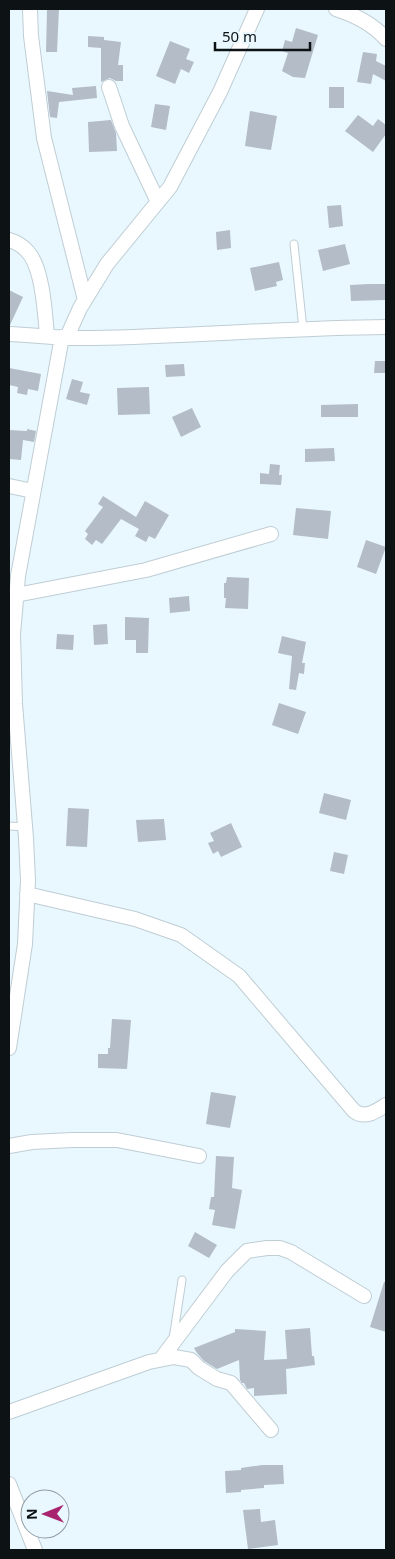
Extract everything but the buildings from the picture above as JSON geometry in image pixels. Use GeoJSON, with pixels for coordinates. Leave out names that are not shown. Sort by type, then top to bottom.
{"type":"FeatureCollection","features":[{"type":"Feature","properties":{"kind":"street"},"geometry":{"type":"LineString","coordinates":[[30,9],[44,138],[85,300]]}},
{"type":"Feature","properties":{"kind":"street"},"geometry":{"type":"LineString","coordinates":[[9,1048],[25,944],[27,894],[25,827],[15,704],[13,634],[16,595],[33,491],[64,337],[108,264],[170,186],[220,92],[257,9]]}},
{"type":"Feature","properties":{"kind":"street"},"geometry":{"type":"LineString","coordinates":[[336,9],[348,13],[376,28],[386,39]]}},
{"type":"Feature","properties":{"kind":"street"},"geometry":{"type":"LineString","coordinates":[[109,87],[122,126],[158,202]]}},
{"type":"Feature","properties":{"kind":"street"},"geometry":{"type":"LineString","coordinates":[[9,240],[17,243],[29,253],[36,268],[43,296],[47,336]]}},
{"type":"Feature","properties":{"kind":"street"},"geometry":{"type":"LineString","coordinates":[[9,334],[100,338],[386,327]]}},
{"type":"Feature","properties":{"kind":"street"},"geometry":{"type":"LineString","coordinates":[[9,486],[33,491]]}},
{"type":"Feature","properties":{"kind":"street"},"geometry":{"type":"LineString","coordinates":[[16,595],[146,570],[271,534]]}},
{"type":"Feature","properties":{"kind":"street"},"geometry":{"type":"LineString","coordinates":[[27,894],[135,919],[181,935],[239,976],[354,1111],[360,1115],[368,1115],[386,1106]]}},
{"type":"Feature","properties":{"kind":"street"},"geometry":{"type":"LineString","coordinates":[[9,1146],[32,1142],[117,1140],[199,1156]]}},
{"type":"Feature","properties":{"kind":"street"},"geometry":{"type":"LineString","coordinates":[[161,1359],[227,1271],[247,1251],[280,1248],[291,1252],[364,1296]]}},
{"type":"Feature","properties":{"kind":"street"},"geometry":{"type":"LineString","coordinates":[[9,1412],[161,1359],[174,1358],[191,1360],[198,1368],[217,1379],[231,1382],[271,1430]]}},
{"type":"Feature","properties":{"kind":"street"},"geometry":{"type":"LineString","coordinates":[[9,1484],[35,1550]]}},
{"type":"Feature","properties":{"kind":"lane"},"geometry":{"type":"LineString","coordinates":[[294,244],[303,329]]}},
{"type":"Feature","properties":{"kind":"lane"},"geometry":{"type":"LineString","coordinates":[[9,826],[25,827]]}},
{"type":"Feature","properties":{"kind":"lane"},"geometry":{"type":"LineString","coordinates":[[172,1344],[182,1280]]}}]}
